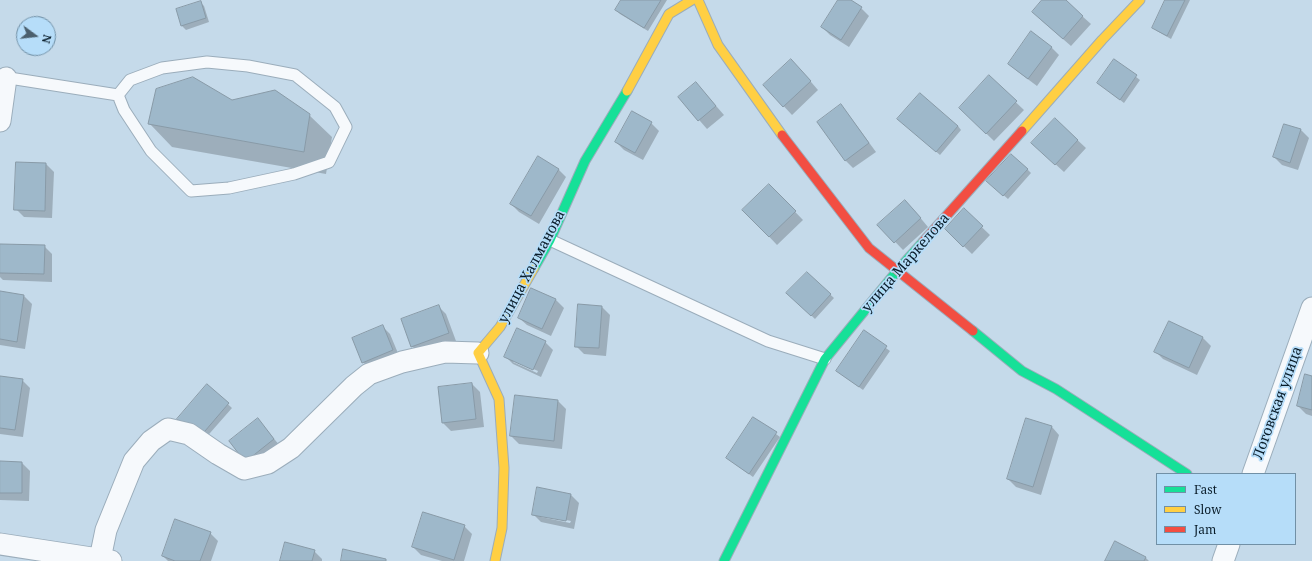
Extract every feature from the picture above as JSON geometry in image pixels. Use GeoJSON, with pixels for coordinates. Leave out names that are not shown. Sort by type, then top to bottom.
{"type":"FeatureCollection","features":[{"type":"Feature","properties":{"kind":"street","name":"улица Халманова"},"geometry":{"type":"LineString","coordinates":[[478,353],[500,327],[550,240],[585,161],[619,106],[669,14],[692,0]]}},
{"type":"Feature","properties":{"kind":"street"},"geometry":{"type":"LineString","coordinates":[[698,0],[718,45],[787,142],[869,248],[1022,371],[1056,389],[1185,473]]}},
{"type":"Feature","properties":{"kind":"street","name":"улица Маркелова"},"geometry":{"type":"LineString","coordinates":[[724,561],[825,359],[898,271],[1102,40],[1140,0]]}},
{"type":"Feature","properties":{"kind":"street"},"geometry":{"type":"LineString","coordinates":[[0,121],[3,77]]}},
{"type":"Feature","properties":{"kind":"street","name":"Логовская улица"},"geometry":{"type":"LineString","coordinates":[[1253,473],[1312,308]]}},
{"type":"Feature","properties":{"kind":"street"},"geometry":{"type":"LineString","coordinates":[[0,544],[105,560],[106,530],[134,461],[150,441],[168,429],[189,434],[218,454],[244,469],[268,464],[291,448],[354,386],[369,374],[402,362],[445,352],[478,353],[498,399],[504,468],[502,528],[495,561]]}},
{"type":"Feature","properties":{"kind":"street"},"geometry":{"type":"LineString","coordinates":[[1224,561],[1229,545]]}},
{"type":"Feature","properties":{"kind":"lane"},"geometry":{"type":"LineString","coordinates":[[207,62],[248,66],[295,76],[335,107],[346,127],[329,162],[294,174],[236,187],[191,191],[152,151],[124,110],[118,95],[130,80],[162,68],[207,62]]}},
{"type":"Feature","properties":{"kind":"lane"},"geometry":{"type":"LineString","coordinates":[[3,77],[118,95]]}},
{"type":"Feature","properties":{"kind":"lane"},"geometry":{"type":"LineString","coordinates":[[550,240],[768,341],[825,359]]}},
{"type":"Feature","properties":{"kind":"building"},"geometry":{"type":"Polygon","coordinates":[[[621,0],[661,0],[644,28],[615,10],[621,0]]]}},
{"type":"Feature","properties":{"kind":"building"},"geometry":{"type":"Polygon","coordinates":[[[838,0],[851,0],[862,7],[841,40],[821,27],[838,0]]]}},
{"type":"Feature","properties":{"kind":"building"},"geometry":{"type":"Polygon","coordinates":[[[1042,0],[1066,0],[1083,16],[1063,39],[1032,12],[1042,0]]]}},
{"type":"Feature","properties":{"kind":"building"},"geometry":{"type":"Polygon","coordinates":[[[1165,0],[1185,0],[1167,36],[1152,28],[1165,0]]]}},
{"type":"Feature","properties":{"kind":"building"},"geometry":{"type":"Polygon","coordinates":[[[201,1],[206,18],[181,26],[176,9],[201,1]]]}},
{"type":"Feature","properties":{"kind":"building"},"geometry":{"type":"Polygon","coordinates":[[[1031,31],[1052,47],[1028,79],[1008,64],[1031,31]]]}},
{"type":"Feature","properties":{"kind":"building"},"geometry":{"type":"Polygon","coordinates":[[[791,59],[811,81],[783,107],[763,85],[791,59]]]}},
{"type":"Feature","properties":{"kind":"building"},"geometry":{"type":"Polygon","coordinates":[[[1114,59],[1137,75],[1120,100],[1097,83],[1114,59]]]}},
{"type":"Feature","properties":{"kind":"building"},"geometry":{"type":"Polygon","coordinates":[[[989,75],[1017,101],[986,134],[959,108],[989,75]]]}},
{"type":"Feature","properties":{"kind":"building"},"geometry":{"type":"Polygon","coordinates":[[[193,77],[232,100],[275,90],[310,114],[304,152],[148,124],[156,89],[193,77]]]}},
{"type":"Feature","properties":{"kind":"building"},"geometry":{"type":"Polygon","coordinates":[[[696,82],[716,106],[698,121],[678,97],[696,82]]]}},
{"type":"Feature","properties":{"kind":"building"},"geometry":{"type":"Polygon","coordinates":[[[920,93],[958,126],[936,152],[897,119],[920,93]]]}},
{"type":"Feature","properties":{"kind":"building"},"geometry":{"type":"Polygon","coordinates":[[[841,104],[869,143],[845,161],[817,122],[841,104]]]}},
{"type":"Feature","properties":{"kind":"building"},"geometry":{"type":"Polygon","coordinates":[[[632,111],[652,122],[635,153],[615,142],[632,111]]]}},
{"type":"Feature","properties":{"kind":"building"},"geometry":{"type":"Polygon","coordinates":[[[1055,118],[1078,140],[1055,165],[1031,143],[1055,118]]]}},
{"type":"Feature","properties":{"kind":"building"},"geometry":{"type":"Polygon","coordinates":[[[1284,124],[1301,129],[1290,163],[1273,157],[1284,124]]]}},
{"type":"Feature","properties":{"kind":"building"},"geometry":{"type":"Polygon","coordinates":[[[1011,154],[1028,169],[1003,196],[986,181],[1011,154]]]}},
{"type":"Feature","properties":{"kind":"building"},"geometry":{"type":"Polygon","coordinates":[[[538,156],[559,169],[531,216],[510,204],[538,156]]]}},
{"type":"Feature","properties":{"kind":"building"},"geometry":{"type":"Polygon","coordinates":[[[16,162],[46,163],[45,211],[14,210],[16,162]]]}},
{"type":"Feature","properties":{"kind":"building"},"geometry":{"type":"Polygon","coordinates":[[[769,184],[796,211],[769,237],[742,210],[769,184]]]}},
{"type":"Feature","properties":{"kind":"building"},"geometry":{"type":"Polygon","coordinates":[[[905,200],[921,218],[894,243],[877,225],[905,200]]]}},
{"type":"Feature","properties":{"kind":"building"},"geometry":{"type":"Polygon","coordinates":[[[964,208],[983,226],[963,247],[945,229],[964,208]]]}},
{"type":"Feature","properties":{"kind":"building"},"geometry":{"type":"Polygon","coordinates":[[[0,244],[45,245],[44,274],[0,273],[0,244]]]}},
{"type":"Feature","properties":{"kind":"building"},"geometry":{"type":"Polygon","coordinates":[[[807,272],[831,294],[811,316],[786,293],[807,272]]]}},
{"type":"Feature","properties":{"kind":"building"},"geometry":{"type":"Polygon","coordinates":[[[531,288],[556,299],[542,329],[518,318],[531,288]]]}},
{"type":"Feature","properties":{"kind":"building"},"geometry":{"type":"Polygon","coordinates":[[[0,291],[24,295],[17,342],[0,339],[0,291]]]}},
{"type":"Feature","properties":{"kind":"building"},"geometry":{"type":"Polygon","coordinates":[[[578,304],[602,306],[599,348],[575,347],[578,304]]]}},
{"type":"Feature","properties":{"kind":"building"},"geometry":{"type":"Polygon","coordinates":[[[439,305],[449,333],[411,347],[401,319],[439,305]]]}},
{"type":"Feature","properties":{"kind":"building"},"geometry":{"type":"Polygon","coordinates":[[[1169,321],[1203,337],[1189,368],[1154,352],[1169,321]]]}},
{"type":"Feature","properties":{"kind":"building"},"geometry":{"type":"Polygon","coordinates":[[[383,325],[393,350],[362,363],[352,338],[383,325]]]}},
{"type":"Feature","properties":{"kind":"building"},"geometry":{"type":"Polygon","coordinates":[[[517,328],[546,341],[533,370],[504,357],[517,328]]]}},
{"type":"Feature","properties":{"kind":"building"},"geometry":{"type":"Polygon","coordinates":[[[864,330],[887,346],[859,387],[836,371],[864,330]]]}},
{"type":"Feature","properties":{"kind":"building"},"geometry":{"type":"Polygon","coordinates":[[[1305,374],[1312,376],[1312,410],[1297,406],[1305,374]]]}},
{"type":"Feature","properties":{"kind":"building"},"geometry":{"type":"Polygon","coordinates":[[[0,376],[23,379],[15,430],[0,428],[0,376]]]}},
{"type":"Feature","properties":{"kind":"building"},"geometry":{"type":"Polygon","coordinates":[[[472,383],[476,419],[442,423],[438,387],[472,383]]]}},
{"type":"Feature","properties":{"kind":"building"},"geometry":{"type":"Polygon","coordinates":[[[207,384],[229,403],[199,438],[177,419],[207,384]]]}},
{"type":"Feature","properties":{"kind":"building"},"geometry":{"type":"Polygon","coordinates":[[[515,395],[558,400],[554,441],[510,436],[515,395]]]}},
{"type":"Feature","properties":{"kind":"building"},"geometry":{"type":"Polygon","coordinates":[[[753,417],[777,432],[749,474],[726,458],[753,417]]]}},
{"type":"Feature","properties":{"kind":"building"},"geometry":{"type":"Polygon","coordinates":[[[258,418],[274,439],[245,462],[229,441],[258,418]]]}},
{"type":"Feature","properties":{"kind":"building"},"geometry":{"type":"Polygon","coordinates":[[[1026,418],[1052,426],[1033,487],[1007,479],[1026,418]]]}},
{"type":"Feature","properties":{"kind":"building"},"geometry":{"type":"Polygon","coordinates":[[[0,461],[22,462],[22,493],[0,493],[0,461]]]}},
{"type":"Feature","properties":{"kind":"building"},"geometry":{"type":"Polygon","coordinates":[[[537,487],[571,494],[566,521],[532,515],[537,487]]]}},
{"type":"Feature","properties":{"kind":"building"},"geometry":{"type":"Polygon","coordinates":[[[423,512],[465,525],[454,560],[412,547],[423,512]]]}},
{"type":"Feature","properties":{"kind":"building"},"geometry":{"type":"Polygon","coordinates":[[[175,519],[211,532],[200,561],[175,561],[162,556],[175,519]]]}},
{"type":"Feature","properties":{"kind":"building"},"geometry":{"type":"Polygon","coordinates":[[[1115,541],[1146,557],[1144,561],[1105,561],[1115,541]]]}},
{"type":"Feature","properties":{"kind":"building"},"geometry":{"type":"Polygon","coordinates":[[[285,542],[315,550],[312,561],[280,561],[285,542]]]}},
{"type":"Feature","properties":{"kind":"building"},"geometry":{"type":"Polygon","coordinates":[[[343,549],[386,559],[386,561],[341,561],[343,549]]]}},
{"type":"Feature","properties":{"kind":"traffic: fast"},"geometry":{"type":"LineString","coordinates":[[534,268],[550,240],[585,161],[627,91]]}},
{"type":"Feature","properties":{"kind":"traffic: fast"},"geometry":{"type":"LineString","coordinates":[[724,561],[825,359],[897,271],[923,242]]}},
{"type":"Feature","properties":{"kind":"traffic: fast"},"geometry":{"type":"LineString","coordinates":[[973,331],[1022,371],[1056,389],[1185,473]]}},
{"type":"Feature","properties":{"kind":"traffic: slow"},"geometry":{"type":"LineString","coordinates":[[627,91],[669,14],[692,0]]}},
{"type":"Feature","properties":{"kind":"traffic: slow"},"geometry":{"type":"LineString","coordinates":[[698,0],[718,45],[782,135]]}},
{"type":"Feature","properties":{"kind":"traffic: slow"},"geometry":{"type":"LineString","coordinates":[[1022,131],[1102,40],[1140,0]]}},
{"type":"Feature","properties":{"kind":"traffic: slow"},"geometry":{"type":"LineString","coordinates":[[495,561],[502,528],[504,468],[499,399],[478,353],[500,327],[534,268]]}},
{"type":"Feature","properties":{"kind":"traffic: jam"},"geometry":{"type":"LineString","coordinates":[[923,242],[1022,131]]}},
{"type":"Feature","properties":{"kind":"traffic: jam"},"geometry":{"type":"LineString","coordinates":[[782,135],[869,248],[973,331]]}}]}
